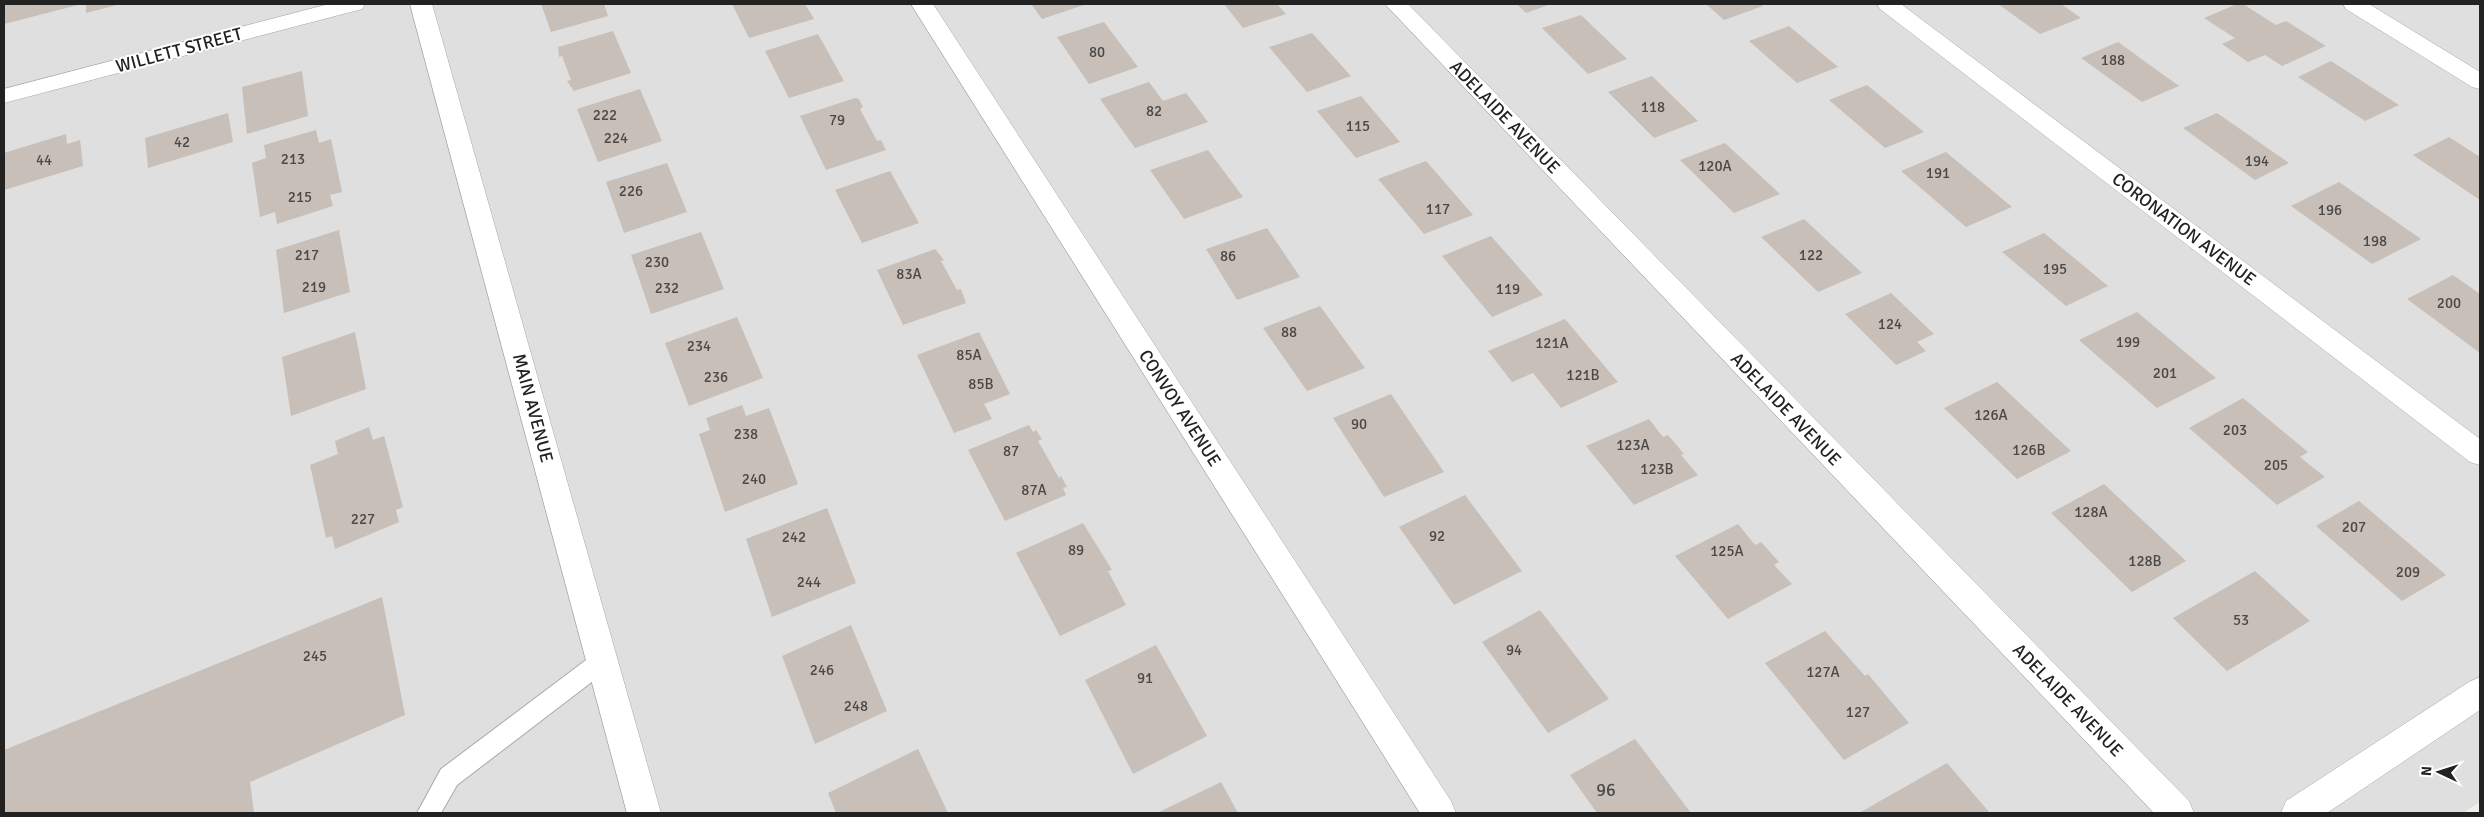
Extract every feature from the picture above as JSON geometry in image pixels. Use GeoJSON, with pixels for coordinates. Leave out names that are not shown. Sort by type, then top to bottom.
{"type":"FeatureCollection","features":[{"type":"Feature","properties":{"kind":"street","name":"WILLETT STREET"},"geometry":{"type":"LineString","coordinates":[[4,96],[354,4]]}},
{"type":"Feature","properties":{"kind":"street","name":"MAIN AVENUE"},"geometry":{"type":"LineString","coordinates":[[421,4],[644,813]]}},
{"type":"Feature","properties":{"kind":"street","name":"CONVOY AVENUE"},"geometry":{"type":"LineString","coordinates":[[922,4],[1438,813]]}},
{"type":"Feature","properties":{"kind":"street","name":"ADELAIDE AVENUE"},"geometry":{"type":"LineString","coordinates":[[1396,4],[2177,813]]}},
{"type":"Feature","properties":{"kind":"street","name":"CORONATION AVENUE"},"geometry":{"type":"LineString","coordinates":[[1888,4],[2480,454]]}},
{"type":"Feature","properties":{"kind":"street"},"geometry":{"type":"LineString","coordinates":[[2354,4],[2480,82]]}},
{"type":"Feature","properties":{"kind":"street"},"geometry":{"type":"LineString","coordinates":[[2298,813],[2480,692]]}},
{"type":"Feature","properties":{"kind":"lane"},"geometry":{"type":"LineString","coordinates":[[428,813],[450,777],[602,661]]}},
{"type":"Feature","properties":{"kind":"shaded area"},"geometry":{"type":"Polygon","coordinates":[[[4,4],[2480,4],[2480,802],[2463,813],[4,813],[4,4]]]}},
{"type":"Feature","properties":{"kind":"building"},"geometry":{"type":"Polygon","coordinates":[[[4,4],[82,4],[4,24],[4,4]]]}},
{"type":"Feature","properties":{"kind":"building"},"geometry":{"type":"Polygon","coordinates":[[[86,4],[121,4],[86,13],[86,4]]]}},
{"type":"Feature","properties":{"kind":"building"},"geometry":{"type":"Polygon","coordinates":[[[541,4],[604,4],[608,16],[551,32],[541,4]]]}},
{"type":"Feature","properties":{"kind":"building"},"geometry":{"type":"Polygon","coordinates":[[[732,4],[805,4],[814,19],[749,38],[732,4]]]}},
{"type":"Feature","properties":{"kind":"building"},"geometry":{"type":"Polygon","coordinates":[[[1031,4],[1087,4],[1042,19],[1031,4]]]}},
{"type":"Feature","properties":{"kind":"building"},"geometry":{"type":"Polygon","coordinates":[[[1224,4],[1277,4],[1286,14],[1243,28],[1224,4]]]}},
{"type":"Feature","properties":{"kind":"building"},"geometry":{"type":"Polygon","coordinates":[[[1517,4],[1551,4],[1526,13],[1517,4]]]}},
{"type":"Feature","properties":{"kind":"building"},"geometry":{"type":"Polygon","coordinates":[[[1706,4],[1760,4],[1763,6],[1724,20],[1706,4]]]}},
{"type":"Feature","properties":{"kind":"building"},"geometry":{"type":"Polygon","coordinates":[[[1998,4],[2061,4],[2081,18],[2040,34],[1998,4]]]}},
{"type":"Feature","properties":{"kind":"building"},"geometry":{"type":"Polygon","coordinates":[[[2237,4],[2243,4],[2276,25],[2286,21],[2326,46],[2282,66],[2265,55],[2248,62],[2222,44],[2235,38],[2204,18],[2237,4]]]}},
{"type":"Feature","properties":{"kind":"building"},"geometry":{"type":"Polygon","coordinates":[[[1581,15],[1627,59],[1588,74],[1542,28],[1581,15]]]}},
{"type":"Feature","properties":{"kind":"building"},"geometry":{"type":"Polygon","coordinates":[[[1104,22],[1138,67],[1089,84],[1057,37],[1104,22]]]}},
{"type":"Feature","properties":{"kind":"building"},"geometry":{"type":"Polygon","coordinates":[[[1789,26],[1838,67],[1797,83],[1749,41],[1789,26]]]}},
{"type":"Feature","properties":{"kind":"building"},"geometry":{"type":"Polygon","coordinates":[[[613,31],[631,73],[574,91],[567,81],[571,80],[562,56],[559,57],[558,47],[613,31]]]}},
{"type":"Feature","properties":{"kind":"building"},"geometry":{"type":"Polygon","coordinates":[[[1312,33],[1351,76],[1307,92],[1269,47],[1312,33]]]}},
{"type":"Feature","properties":{"kind":"building"},"geometry":{"type":"Polygon","coordinates":[[[818,34],[844,81],[789,98],[765,51],[818,34]]]}},
{"type":"Feature","properties":{"kind":"building"},"geometry":{"type":"Polygon","coordinates":[[[2118,42],[2179,86],[2142,102],[2081,58],[2118,42]]]}},
{"type":"Feature","properties":{"kind":"building"},"geometry":{"type":"Polygon","coordinates":[[[2331,61],[2399,105],[2365,121],[2298,77],[2331,61]]]}},
{"type":"Feature","properties":{"kind":"building"},"geometry":{"type":"Polygon","coordinates":[[[302,71],[308,116],[247,134],[242,87],[302,71]]]}},
{"type":"Feature","properties":{"kind":"building"},"geometry":{"type":"Polygon","coordinates":[[[1652,76],[1698,121],[1654,138],[1608,92],[1652,76]]]}},
{"type":"Feature","properties":{"kind":"building"},"geometry":{"type":"Polygon","coordinates":[[[1149,82],[1163,101],[1186,93],[1208,122],[1135,148],[1100,99],[1149,82]]]}},
{"type":"Feature","properties":{"kind":"building"},"geometry":{"type":"Polygon","coordinates":[[[1867,85],[1924,132],[1885,148],[1829,100],[1867,85]]]}},
{"type":"Feature","properties":{"kind":"building"},"geometry":{"type":"Polygon","coordinates":[[[640,89],[662,141],[598,162],[577,109],[640,89]]]}},
{"type":"Feature","properties":{"kind":"building"},"geometry":{"type":"Polygon","coordinates":[[[1361,96],[1400,142],[1356,158],[1317,111],[1361,96]]]}},
{"type":"Feature","properties":{"kind":"building"},"geometry":{"type":"Polygon","coordinates":[[[855,98],[859,99],[863,107],[860,109],[877,141],[881,140],[886,150],[826,170],[800,116],[855,98]]]}},
{"type":"Feature","properties":{"kind":"building"},"geometry":{"type":"Polygon","coordinates":[[[228,113],[233,142],[148,168],[145,138],[228,113]]]}},
{"type":"Feature","properties":{"kind":"building"},"geometry":{"type":"Polygon","coordinates":[[[2217,113],[2289,163],[2255,180],[2183,128],[2217,113]]]}},
{"type":"Feature","properties":{"kind":"building"},"geometry":{"type":"Polygon","coordinates":[[[316,130],[319,143],[331,139],[342,192],[330,195],[333,206],[277,224],[275,212],[260,217],[252,163],[266,158],[264,145],[316,130]]]}},
{"type":"Feature","properties":{"kind":"building"},"geometry":{"type":"Polygon","coordinates":[[[66,134],[67,144],[80,140],[83,166],[4,190],[4,153],[66,134]]]}},
{"type":"Feature","properties":{"kind":"building"},"geometry":{"type":"Polygon","coordinates":[[[2449,137],[2480,157],[2480,200],[2413,155],[2449,137]]]}},
{"type":"Feature","properties":{"kind":"building"},"geometry":{"type":"Polygon","coordinates":[[[1725,143],[1780,194],[1734,213],[1680,160],[1725,143]]]}},
{"type":"Feature","properties":{"kind":"building"},"geometry":{"type":"Polygon","coordinates":[[[1208,150],[1243,197],[1184,219],[1150,170],[1208,150]]]}},
{"type":"Feature","properties":{"kind":"building"},"geometry":{"type":"Polygon","coordinates":[[[1946,152],[2012,207],[1966,227],[1901,171],[1946,152]]]}},
{"type":"Feature","properties":{"kind":"building"},"geometry":{"type":"Polygon","coordinates":[[[1426,161],[1473,215],[1424,234],[1378,179],[1426,161]]]}},
{"type":"Feature","properties":{"kind":"building"},"geometry":{"type":"Polygon","coordinates":[[[667,163],[687,212],[624,233],[606,182],[667,163]]]}},
{"type":"Feature","properties":{"kind":"building"},"geometry":{"type":"Polygon","coordinates":[[[890,171],[919,223],[862,243],[835,190],[890,171]]]}},
{"type":"Feature","properties":{"kind":"building"},"geometry":{"type":"Polygon","coordinates":[[[2339,182],[2421,239],[2372,264],[2291,206],[2339,182]]]}},
{"type":"Feature","properties":{"kind":"building"},"geometry":{"type":"Polygon","coordinates":[[[1804,219],[1862,273],[1818,292],[1761,237],[1804,219]]]}},
{"type":"Feature","properties":{"kind":"building"},"geometry":{"type":"Polygon","coordinates":[[[1267,228],[1300,277],[1237,300],[1206,249],[1267,228]]]}},
{"type":"Feature","properties":{"kind":"building"},"geometry":{"type":"Polygon","coordinates":[[[339,230],[350,292],[284,313],[276,250],[339,230]]]}},
{"type":"Feature","properties":{"kind":"building"},"geometry":{"type":"Polygon","coordinates":[[[701,232],[724,289],[651,314],[631,255],[701,232]]]}},
{"type":"Feature","properties":{"kind":"building"},"geometry":{"type":"Polygon","coordinates":[[[2044,233],[2108,286],[2066,306],[2002,252],[2044,233]]]}},
{"type":"Feature","properties":{"kind":"building"},"geometry":{"type":"Polygon","coordinates":[[[1491,236],[1543,295],[1492,317],[1442,256],[1491,236]]]}},
{"type":"Feature","properties":{"kind":"building"},"geometry":{"type":"Polygon","coordinates":[[[935,249],[944,260],[941,261],[957,290],[961,289],[966,303],[903,325],[877,270],[935,249]]]}},
{"type":"Feature","properties":{"kind":"building"},"geometry":{"type":"Polygon","coordinates":[[[2453,275],[2480,294],[2480,353],[2407,299],[2453,275]]]}},
{"type":"Feature","properties":{"kind":"building"},"geometry":{"type":"Polygon","coordinates":[[[1891,293],[1934,334],[1917,342],[1926,351],[1896,365],[1845,314],[1891,293]]]}},
{"type":"Feature","properties":{"kind":"building"},"geometry":{"type":"Polygon","coordinates":[[[1320,306],[1365,368],[1307,391],[1263,328],[1320,306]]]}},
{"type":"Feature","properties":{"kind":"building"},"geometry":{"type":"Polygon","coordinates":[[[2137,312],[2216,378],[2157,408],[2079,340],[2137,312]]]}},
{"type":"Feature","properties":{"kind":"building"},"geometry":{"type":"Polygon","coordinates":[[[737,317],[763,378],[689,406],[665,343],[737,317]]]}},
{"type":"Feature","properties":{"kind":"building"},"geometry":{"type":"Polygon","coordinates":[[[1565,319],[1618,382],[1561,408],[1533,373],[1512,382],[1488,351],[1565,319]]]}},
{"type":"Feature","properties":{"kind":"building"},"geometry":{"type":"Polygon","coordinates":[[[355,332],[366,389],[291,416],[282,357],[355,332]]]}},
{"type":"Feature","properties":{"kind":"building"},"geometry":{"type":"Polygon","coordinates":[[[979,332],[1010,394],[984,404],[992,419],[954,433],[917,355],[979,332]]]}},
{"type":"Feature","properties":{"kind":"building"},"geometry":{"type":"Polygon","coordinates":[[[1997,382],[2071,451],[2017,479],[1944,408],[1997,382]]]}},
{"type":"Feature","properties":{"kind":"building"},"geometry":{"type":"Polygon","coordinates":[[[1391,394],[1444,472],[1384,497],[1333,418],[1391,394]]]}},
{"type":"Feature","properties":{"kind":"building"},"geometry":{"type":"Polygon","coordinates":[[[2243,398],[2308,452],[2300,457],[2325,477],[2277,505],[2189,428],[2243,398]]]}},
{"type":"Feature","properties":{"kind":"building"},"geometry":{"type":"Polygon","coordinates":[[[742,405],[746,416],[769,408],[798,484],[725,512],[699,434],[710,430],[706,418],[742,405]]]}},
{"type":"Feature","properties":{"kind":"building"},"geometry":{"type":"Polygon","coordinates":[[[1649,419],[1663,437],[1668,435],[1684,454],[1681,455],[1698,475],[1634,505],[1586,446],[1649,419]]]}},
{"type":"Feature","properties":{"kind":"building"},"geometry":{"type":"Polygon","coordinates":[[[1029,425],[1033,432],[1036,430],[1042,439],[1038,441],[1059,478],[1061,476],[1067,487],[1063,488],[1066,495],[1005,521],[968,450],[1029,425]]]}},
{"type":"Feature","properties":{"kind":"building"},"geometry":{"type":"Polygon","coordinates":[[[369,427],[373,440],[384,436],[403,507],[396,510],[399,522],[335,549],[332,536],[326,538],[310,465],[338,454],[335,441],[369,427]]]}},
{"type":"Feature","properties":{"kind":"building"},"geometry":{"type":"Polygon","coordinates":[[[2104,484],[2186,561],[2132,592],[2051,513],[2104,484]]]}},
{"type":"Feature","properties":{"kind":"building"},"geometry":{"type":"Polygon","coordinates":[[[1465,495],[1522,571],[1454,605],[1399,527],[1465,495]]]}},
{"type":"Feature","properties":{"kind":"building"},"geometry":{"type":"Polygon","coordinates":[[[2359,501],[2446,575],[2402,601],[2316,526],[2359,501]]]}},
{"type":"Feature","properties":{"kind":"building"},"geometry":{"type":"Polygon","coordinates":[[[827,508],[856,583],[772,617],[746,539],[827,508]]]}},
{"type":"Feature","properties":{"kind":"building"},"geometry":{"type":"Polygon","coordinates":[[[1083,523],[1112,570],[1108,571],[1126,605],[1060,636],[1016,553],[1083,523]]]}},
{"type":"Feature","properties":{"kind":"building"},"geometry":{"type":"Polygon","coordinates":[[[1738,524],[1755,545],[1761,542],[1779,562],[1774,565],[1792,584],[1728,619],[1675,556],[1738,524]]]}},
{"type":"Feature","properties":{"kind":"building"},"geometry":{"type":"Polygon","coordinates":[[[2255,571],[2310,621],[2227,671],[2173,618],[2255,571]]]}},
{"type":"Feature","properties":{"kind":"building"},"geometry":{"type":"Polygon","coordinates":[[[382,597],[405,715],[250,782],[254,813],[4,813],[4,750],[382,597]]]}},
{"type":"Feature","properties":{"kind":"building"},"geometry":{"type":"Polygon","coordinates":[[[1540,610],[1609,699],[1548,733],[1482,642],[1540,610]]]}},
{"type":"Feature","properties":{"kind":"building"},"geometry":{"type":"Polygon","coordinates":[[[851,625],[887,711],[815,744],[782,656],[851,625]]]}},
{"type":"Feature","properties":{"kind":"building"},"geometry":{"type":"Polygon","coordinates":[[[1825,631],[1865,676],[1868,674],[1909,723],[1844,760],[1765,663],[1825,631]]]}},
{"type":"Feature","properties":{"kind":"building"},"geometry":{"type":"Polygon","coordinates":[[[1156,645],[1207,736],[1133,774],[1085,680],[1156,645]]]}},
{"type":"Feature","properties":{"kind":"building"},"geometry":{"type":"Polygon","coordinates":[[[1635,739],[1691,813],[1597,813],[1570,775],[1635,739]]]}},
{"type":"Feature","properties":{"kind":"building"},"geometry":{"type":"Polygon","coordinates":[[[918,749],[948,813],[836,813],[828,793],[918,749]]]}},
{"type":"Feature","properties":{"kind":"building"},"geometry":{"type":"Polygon","coordinates":[[[1947,763],[1990,813],[1859,813],[1947,763]]]}},
{"type":"Feature","properties":{"kind":"building"},"geometry":{"type":"Polygon","coordinates":[[[1221,782],[1238,813],[1157,813],[1221,782]]]}}]}
